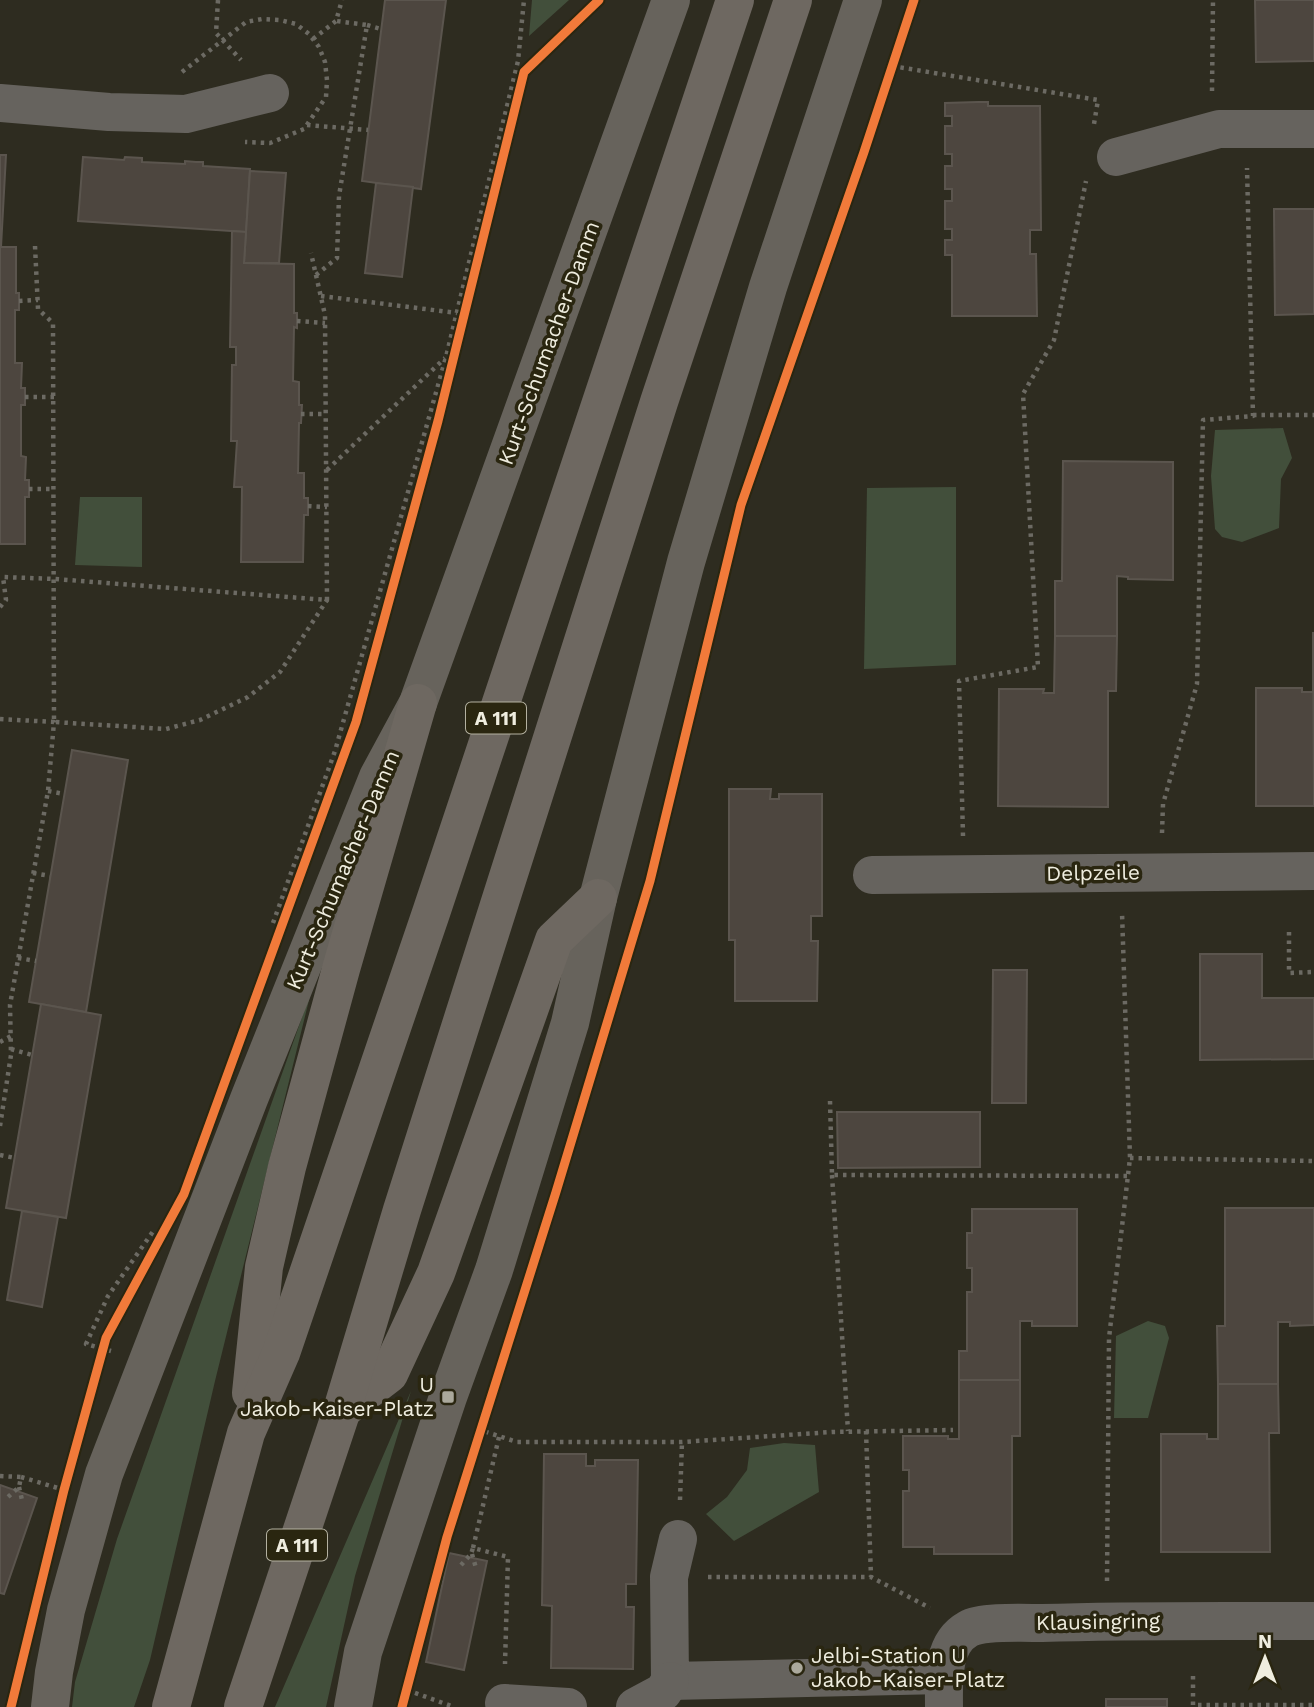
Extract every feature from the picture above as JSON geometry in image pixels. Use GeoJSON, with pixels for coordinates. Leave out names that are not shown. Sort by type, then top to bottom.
{"type":"FeatureCollection","features":[{"type":"Feature","properties":{"kind":"highway","name":"A 111"},"geometry":{"type":"LineString","coordinates":[[171,1707],[247,1433],[281,1353],[735,0]]}},
{"type":"Feature","properties":{"kind":"highway","name":"A 111"},"geometry":{"type":"LineString","coordinates":[[243,1707],[342,1410],[402,1210],[659,402],[793,0]]}},
{"type":"Feature","properties":{"kind":"highway"},"geometry":{"type":"LineString","coordinates":[[247,1433],[264,1267],[284,1179],[418,703]]}},
{"type":"Feature","properties":{"kind":"highway"},"geometry":{"type":"LineString","coordinates":[[342,1410],[389,1374],[436,1273],[554,940],[598,898]]}},
{"type":"Feature","properties":{"kind":"main road","name":"Kurt-Schumacher-Damm"},"geometry":{"type":"LineString","coordinates":[[50,1707],[66,1610],[104,1474],[254,1086],[378,777],[418,703],[671,0]]}},
{"type":"Feature","properties":{"kind":"main road"},"geometry":{"type":"LineString","coordinates":[[353,1707],[363,1652],[448,1397],[494,1270],[570,1023],[598,898],[686,562],[768,287],[863,0]]}},
{"type":"Feature","properties":{"kind":"street"},"geometry":{"type":"LineString","coordinates":[[0,103],[109,112],[186,114],[270,93]]}},
{"type":"Feature","properties":{"kind":"street"},"geometry":{"type":"LineString","coordinates":[[1102,162],[1219,129],[1314,129]]}},
{"type":"Feature","properties":{"kind":"street","name":"Delpzeile"},"geometry":{"type":"LineString","coordinates":[[872,875],[1314,871]]}},
{"type":"Feature","properties":{"kind":"street"},"geometry":{"type":"LineString","coordinates":[[635,1707],[663,1692],[670,1681],[669,1577],[678,1539]]}},
{"type":"Feature","properties":{"kind":"street","name":"Klausingring"},"geometry":{"type":"LineString","coordinates":[[968,1629],[998,1624],[1106,1621],[1314,1621]]}},
{"type":"Feature","properties":{"kind":"street"},"geometry":{"type":"LineString","coordinates":[[670,1681],[944,1691],[951,1646],[968,1629]]}},
{"type":"Feature","properties":{"kind":"street"},"geometry":{"type":"LineString","coordinates":[[503,1703],[568,1707]]}},
{"type":"Feature","properties":{"kind":"path"},"geometry":{"type":"LineString","coordinates":[[218,0],[216,33],[270,93]]}},
{"type":"Feature","properties":{"kind":"path"},"geometry":{"type":"LineString","coordinates":[[313,39],[336,21],[342,0]]}},
{"type":"Feature","properties":{"kind":"path"},"geometry":{"type":"LineString","coordinates":[[273,936],[335,751],[446,357],[517,61],[524,0]]}},
{"type":"Feature","properties":{"kind":"path"},"geometry":{"type":"LineString","coordinates":[[1211,99],[1213,0]]}},
{"type":"Feature","properties":{"kind":"path"},"geometry":{"type":"LineString","coordinates":[[336,21],[382,29]]}},
{"type":"Feature","properties":{"kind":"path"},"geometry":{"type":"LineString","coordinates":[[316,275],[337,258],[339,197],[367,25]]}},
{"type":"Feature","properties":{"kind":"path"},"geometry":{"type":"LineString","coordinates":[[892,66],[1098,100],[1094,127]]}},
{"type":"Feature","properties":{"kind":"path"},"geometry":{"type":"LineString","coordinates":[[428,461],[524,72]]}},
{"type":"Feature","properties":{"kind":"path"},"geometry":{"type":"LineString","coordinates":[[307,125],[368,130]]}},
{"type":"Feature","properties":{"kind":"path"},"geometry":{"type":"LineString","coordinates":[[1246,129],[1253,415]]}},
{"type":"Feature","properties":{"kind":"path"},"geometry":{"type":"LineString","coordinates":[[962,875],[964,844],[959,681],[1038,667],[1023,394],[1054,340],[1102,162]]}},
{"type":"Feature","properties":{"kind":"path"},"geometry":{"type":"LineString","coordinates":[[0,1126],[12,1049],[10,1005],[48,791],[54,722],[53,323],[37,309],[36,246]]}},
{"type":"Feature","properties":{"kind":"path"},"geometry":{"type":"LineString","coordinates":[[0,719],[166,729],[200,720],[248,697],[280,672],[327,600],[325,323],[311,253]]}},
{"type":"Feature","properties":{"kind":"path"},"geometry":{"type":"LineString","coordinates":[[321,296],[457,313]]}},
{"type":"Feature","properties":{"kind":"path"},"geometry":{"type":"LineString","coordinates":[[19,301],[37,300]]}},
{"type":"Feature","properties":{"kind":"path"},"geometry":{"type":"LineString","coordinates":[[296,321],[325,323]]}},
{"type":"Feature","properties":{"kind":"path"},"geometry":{"type":"LineString","coordinates":[[327,470],[446,357]]}},
{"type":"Feature","properties":{"kind":"path"},"geometry":{"type":"LineString","coordinates":[[25,397],[54,397]]}},
{"type":"Feature","properties":{"kind":"path"},"geometry":{"type":"LineString","coordinates":[[301,414],[326,414]]}},
{"type":"Feature","properties":{"kind":"path"},"geometry":{"type":"LineString","coordinates":[[1162,843],[1163,804],[1197,684],[1203,420],[1253,415],[1314,415]]}},
{"type":"Feature","properties":{"kind":"path"},"geometry":{"type":"LineString","coordinates":[[30,489],[54,489]]}},
{"type":"Feature","properties":{"kind":"path"},"geometry":{"type":"LineString","coordinates":[[308,506],[327,507]]}},
{"type":"Feature","properties":{"kind":"path"},"geometry":{"type":"LineString","coordinates":[[0,607],[6,600],[2,577],[327,600]]}},
{"type":"Feature","properties":{"kind":"path"},"geometry":{"type":"LineString","coordinates":[[273,936],[347,746]]}},
{"type":"Feature","properties":{"kind":"path"},"geometry":{"type":"LineString","coordinates":[[48,791],[64,794]]}},
{"type":"Feature","properties":{"kind":"path"},"geometry":{"type":"LineString","coordinates":[[1106,1621],[1109,1338],[1130,1158],[1121,872]]}},
{"type":"Feature","properties":{"kind":"path"},"geometry":{"type":"LineString","coordinates":[[33,873],[50,876]]}},
{"type":"Feature","properties":{"kind":"path"},"geometry":{"type":"LineString","coordinates":[[1289,932],[1289,972],[1314,972]]}},
{"type":"Feature","properties":{"kind":"path"},"geometry":{"type":"LineString","coordinates":[[18,958],[36,961]]}},
{"type":"Feature","properties":{"kind":"path"},"geometry":{"type":"LineString","coordinates":[[0,1042],[11,1036]]}},
{"type":"Feature","properties":{"kind":"path"},"geometry":{"type":"LineString","coordinates":[[12,1049],[32,1055]]}},
{"type":"Feature","properties":{"kind":"path"},"geometry":{"type":"LineString","coordinates":[[830,1101],[848,1431]]}},
{"type":"Feature","properties":{"kind":"path"},"geometry":{"type":"LineString","coordinates":[[0,1155],[15,1158]]}},
{"type":"Feature","properties":{"kind":"path"},"geometry":{"type":"LineString","coordinates":[[1130,1158],[1314,1161]]}},
{"type":"Feature","properties":{"kind":"path"},"geometry":{"type":"LineString","coordinates":[[832,1175],[1127,1176]]}},
{"type":"Feature","properties":{"kind":"path"},"geometry":{"type":"LineString","coordinates":[[158,1242],[162,1225]]}},
{"type":"Feature","properties":{"kind":"path"},"geometry":{"type":"LineString","coordinates":[[118,1353],[86,1344],[108,1296],[162,1225]]}},
{"type":"Feature","properties":{"kind":"path"},"geometry":{"type":"LineString","coordinates":[[99,1362],[106,1338]]}},
{"type":"Feature","properties":{"kind":"path"},"geometry":{"type":"LineString","coordinates":[[472,1428],[517,1442],[682,1442],[848,1431],[953,1430]]}},
{"type":"Feature","properties":{"kind":"path"},"geometry":{"type":"LineString","coordinates":[[866,1431],[871,1577]]}},
{"type":"Feature","properties":{"kind":"path"},"geometry":{"type":"LineString","coordinates":[[461,1565],[472,1551],[499,1437]]}},
{"type":"Feature","properties":{"kind":"path"},"geometry":{"type":"LineString","coordinates":[[678,1539],[682,1442]]}},
{"type":"Feature","properties":{"kind":"path"},"geometry":{"type":"LineString","coordinates":[[0,1476],[21,1478],[64,1490]]}},
{"type":"Feature","properties":{"kind":"path"},"geometry":{"type":"LineString","coordinates":[[60,1502],[67,1477]]}},
{"type":"Feature","properties":{"kind":"path"},"geometry":{"type":"LineString","coordinates":[[21,1478],[19,1487],[22,1500]]}},
{"type":"Feature","properties":{"kind":"path"},"geometry":{"type":"LineString","coordinates":[[8,1496],[19,1487]]}},
{"type":"Feature","properties":{"kind":"path"},"geometry":{"type":"LineString","coordinates":[[472,1551],[476,1568]]}},
{"type":"Feature","properties":{"kind":"path"},"geometry":{"type":"LineString","coordinates":[[472,1551],[508,1557],[503,1703]]}},
{"type":"Feature","properties":{"kind":"path"},"geometry":{"type":"LineString","coordinates":[[669,1577],[871,1577],[968,1629]]}},
{"type":"Feature","properties":{"kind":"path"},"geometry":{"type":"LineString","coordinates":[[1193,1676],[1193,1705],[1314,1705]]}},
{"type":"Feature","properties":{"kind":"path"},"geometry":{"type":"LineString","coordinates":[[407,1690],[454,1707]]}},
{"type":"Feature","properties":{"kind":"green space"},"geometry":{"type":"Polygon","coordinates":[[[532,0],[569,0],[529,36],[532,0]]]}},
{"type":"Feature","properties":{"kind":"green space"},"geometry":{"type":"Polygon","coordinates":[[[1283,428],[1292,458],[1281,479],[1279,528],[1242,542],[1222,537],[1215,529],[1211,476],[1215,430],[1283,428]]]}},
{"type":"Feature","properties":{"kind":"green space"},"geometry":{"type":"Polygon","coordinates":[[[956,487],[956,665],[864,669],[867,488],[956,487]]]}},
{"type":"Feature","properties":{"kind":"green space"},"geometry":{"type":"Polygon","coordinates":[[[80,497],[142,497],[142,567],[75,565],[80,497]]]}},
{"type":"Feature","properties":{"kind":"green space"},"geometry":{"type":"Polygon","coordinates":[[[311,992],[215,1381],[150,1660],[134,1707],[72,1707],[75,1682],[117,1539],[311,992]]]}},
{"type":"Feature","properties":{"kind":"green space"},"geometry":{"type":"Polygon","coordinates":[[[1148,1321],[1165,1326],[1169,1338],[1148,1418],[1114,1418],[1116,1336],[1148,1321]]]}},
{"type":"Feature","properties":{"kind":"green space"},"geometry":{"type":"Polygon","coordinates":[[[411,1391],[355,1576],[326,1707],[275,1707],[411,1391]]]}},
{"type":"Feature","properties":{"kind":"green space"},"geometry":{"type":"Polygon","coordinates":[[[784,1443],[815,1445],[819,1492],[734,1541],[706,1514],[727,1497],[747,1470],[750,1448],[784,1443]]]}},
{"type":"Feature","properties":{"kind":"building"},"geometry":{"type":"Polygon","coordinates":[[[385,0],[446,0],[421,189],[362,181],[385,0]]]}},
{"type":"Feature","properties":{"kind":"building"},"geometry":{"type":"Polygon","coordinates":[[[1255,0],[1314,0],[1314,61],[1256,62],[1255,0]]]}},
{"type":"Feature","properties":{"kind":"building"},"geometry":{"type":"Polygon","coordinates":[[[988,102],[988,106],[1040,106],[1041,230],[1030,230],[1030,254],[1036,254],[1037,316],[952,316],[952,255],[945,255],[945,240],[952,240],[952,229],[945,229],[945,201],[952,201],[952,189],[945,189],[945,166],[952,166],[952,154],[945,154],[945,126],[952,126],[952,116],[945,116],[945,103],[988,102]]]}},
{"type":"Feature","properties":{"kind":"building"},"geometry":{"type":"Polygon","coordinates":[[[0,155],[6,155],[1,247],[0,247],[0,155]]]}},
{"type":"Feature","properties":{"kind":"building"},"geometry":{"type":"Polygon","coordinates":[[[83,157],[124,160],[125,157],[142,158],[142,162],[185,164],[185,161],[203,162],[203,166],[250,169],[246,232],[78,221],[83,157]]]}},
{"type":"Feature","properties":{"kind":"building"},"geometry":{"type":"Polygon","coordinates":[[[250,171],[286,173],[279,263],[244,263],[250,171]]]}},
{"type":"Feature","properties":{"kind":"building"},"geometry":{"type":"Polygon","coordinates":[[[376,183],[413,187],[402,277],[365,273],[376,183]]]}},
{"type":"Feature","properties":{"kind":"building"},"geometry":{"type":"Polygon","coordinates":[[[1274,209],[1314,209],[1314,314],[1275,315],[1274,209]]]}},
{"type":"Feature","properties":{"kind":"building"},"geometry":{"type":"Polygon","coordinates":[[[232,231],[246,232],[244,263],[294,264],[294,313],[297,313],[297,328],[294,327],[293,381],[299,382],[299,405],[302,405],[298,473],[304,473],[304,498],[308,498],[308,515],[304,515],[303,562],[241,562],[242,487],[234,487],[237,441],[231,441],[232,365],[236,365],[236,347],[230,347],[232,231]]]}},
{"type":"Feature","properties":{"kind":"building"},"geometry":{"type":"Polygon","coordinates":[[[0,247],[16,247],[16,293],[19,293],[19,310],[15,310],[15,363],[22,363],[21,388],[25,388],[25,405],[21,405],[21,456],[26,457],[25,480],[29,480],[29,497],[25,497],[25,544],[0,544],[0,247]]]}},
{"type":"Feature","properties":{"kind":"building"},"geometry":{"type":"Polygon","coordinates":[[[1063,461],[1173,462],[1173,580],[1128,579],[1117,576],[1117,636],[1055,636],[1055,581],[1062,581],[1063,461]]]}},
{"type":"Feature","properties":{"kind":"building"},"geometry":{"type":"Polygon","coordinates":[[[1313,632],[1314,806],[1256,806],[1256,688],[1302,688],[1302,692],[1313,692],[1313,632]]]}},
{"type":"Feature","properties":{"kind":"building"},"geometry":{"type":"Polygon","coordinates":[[[1055,636],[1117,636],[1116,691],[1108,691],[1108,807],[998,806],[999,689],[1044,689],[1043,693],[1054,693],[1055,636]]]}},
{"type":"Feature","properties":{"kind":"building"},"geometry":{"type":"Polygon","coordinates":[[[72,750],[128,760],[86,1012],[29,1002],[72,750]]]}},
{"type":"Feature","properties":{"kind":"building"},"geometry":{"type":"Polygon","coordinates":[[[729,789],[771,789],[770,799],[779,799],[779,794],[822,794],[822,916],[811,916],[811,941],[818,941],[817,1001],[735,1001],[735,940],[729,940],[729,789]]]}},
{"type":"Feature","properties":{"kind":"building"},"geometry":{"type":"Polygon","coordinates":[[[1200,954],[1262,954],[1262,998],[1314,998],[1314,1059],[1200,1060],[1200,954]]]}},
{"type":"Feature","properties":{"kind":"building"},"geometry":{"type":"Polygon","coordinates":[[[993,970],[1027,970],[1026,1103],[992,1103],[993,970]]]}},
{"type":"Feature","properties":{"kind":"building"},"geometry":{"type":"Polygon","coordinates":[[[41,1004],[101,1015],[66,1218],[6,1208],[41,1004]]]}},
{"type":"Feature","properties":{"kind":"building"},"geometry":{"type":"Polygon","coordinates":[[[837,1112],[980,1112],[980,1167],[838,1168],[837,1112]]]}},
{"type":"Feature","properties":{"kind":"building"},"geometry":{"type":"Polygon","coordinates":[[[1225,1208],[1314,1208],[1314,1325],[1290,1326],[1290,1322],[1278,1322],[1278,1384],[1218,1384],[1217,1326],[1225,1326],[1225,1208]]]}},
{"type":"Feature","properties":{"kind":"building"},"geometry":{"type":"Polygon","coordinates":[[[972,1209],[1077,1209],[1077,1326],[1032,1326],[1032,1321],[1020,1321],[1020,1380],[959,1380],[959,1351],[967,1351],[967,1292],[972,1292],[972,1268],[967,1268],[967,1233],[972,1233],[972,1209]]]}},
{"type":"Feature","properties":{"kind":"building"},"geometry":{"type":"Polygon","coordinates":[[[22,1211],[58,1217],[42,1307],[7,1300],[22,1211]]]}},
{"type":"Feature","properties":{"kind":"building"},"geometry":{"type":"Polygon","coordinates":[[[959,1380],[1020,1380],[1020,1436],[1012,1436],[1012,1554],[934,1554],[934,1547],[903,1547],[903,1491],[909,1491],[909,1470],[903,1470],[903,1436],[948,1436],[948,1439],[959,1439],[959,1380]]]}},
{"type":"Feature","properties":{"kind":"building"},"geometry":{"type":"Polygon","coordinates":[[[1218,1384],[1278,1384],[1279,1433],[1269,1433],[1270,1552],[1161,1552],[1161,1434],[1207,1434],[1207,1439],[1218,1439],[1218,1384]]]}},
{"type":"Feature","properties":{"kind":"building"},"geometry":{"type":"Polygon","coordinates":[[[544,1454],[586,1454],[586,1466],[595,1466],[595,1460],[638,1460],[636,1584],[626,1584],[626,1607],[634,1607],[633,1669],[551,1668],[552,1606],[542,1605],[544,1454]]]}},
{"type":"Feature","properties":{"kind":"building"},"geometry":{"type":"Polygon","coordinates":[[[0,1485],[37,1498],[4,1594],[0,1593],[0,1485]]]}},
{"type":"Feature","properties":{"kind":"building"},"geometry":{"type":"Polygon","coordinates":[[[449,1553],[487,1561],[464,1670],[426,1662],[449,1553]]]}},
{"type":"Feature","properties":{"kind":"building"},"geometry":{"type":"Polygon","coordinates":[[[1106,1699],[1167,1699],[1167,1707],[1106,1707],[1106,1699]]]}},
{"type":"Feature","properties":{"kind":"cycle path"},"geometry":{"type":"LineString","coordinates":[[11,1707],[64,1490],[106,1338],[184,1194],[356,722],[438,421],[524,72],[599,0]]}},
{"type":"Feature","properties":{"kind":"cycle path"},"geometry":{"type":"LineString","coordinates":[[402,1707],[447,1537],[556,1192],[650,881],[741,505],[914,0]]}},
{"type":"Feature","properties":{"kind":"place","name":"U Jakob-Kaiser-Platz"},"geometry":{"type":"Point","coordinates":[448,1397]}},
{"type":"Feature","properties":{"kind":"place","name":"Jelbi-Station U Jakob-Kaiser-Platz"},"geometry":{"type":"Point","coordinates":[797,1668]}}]}
